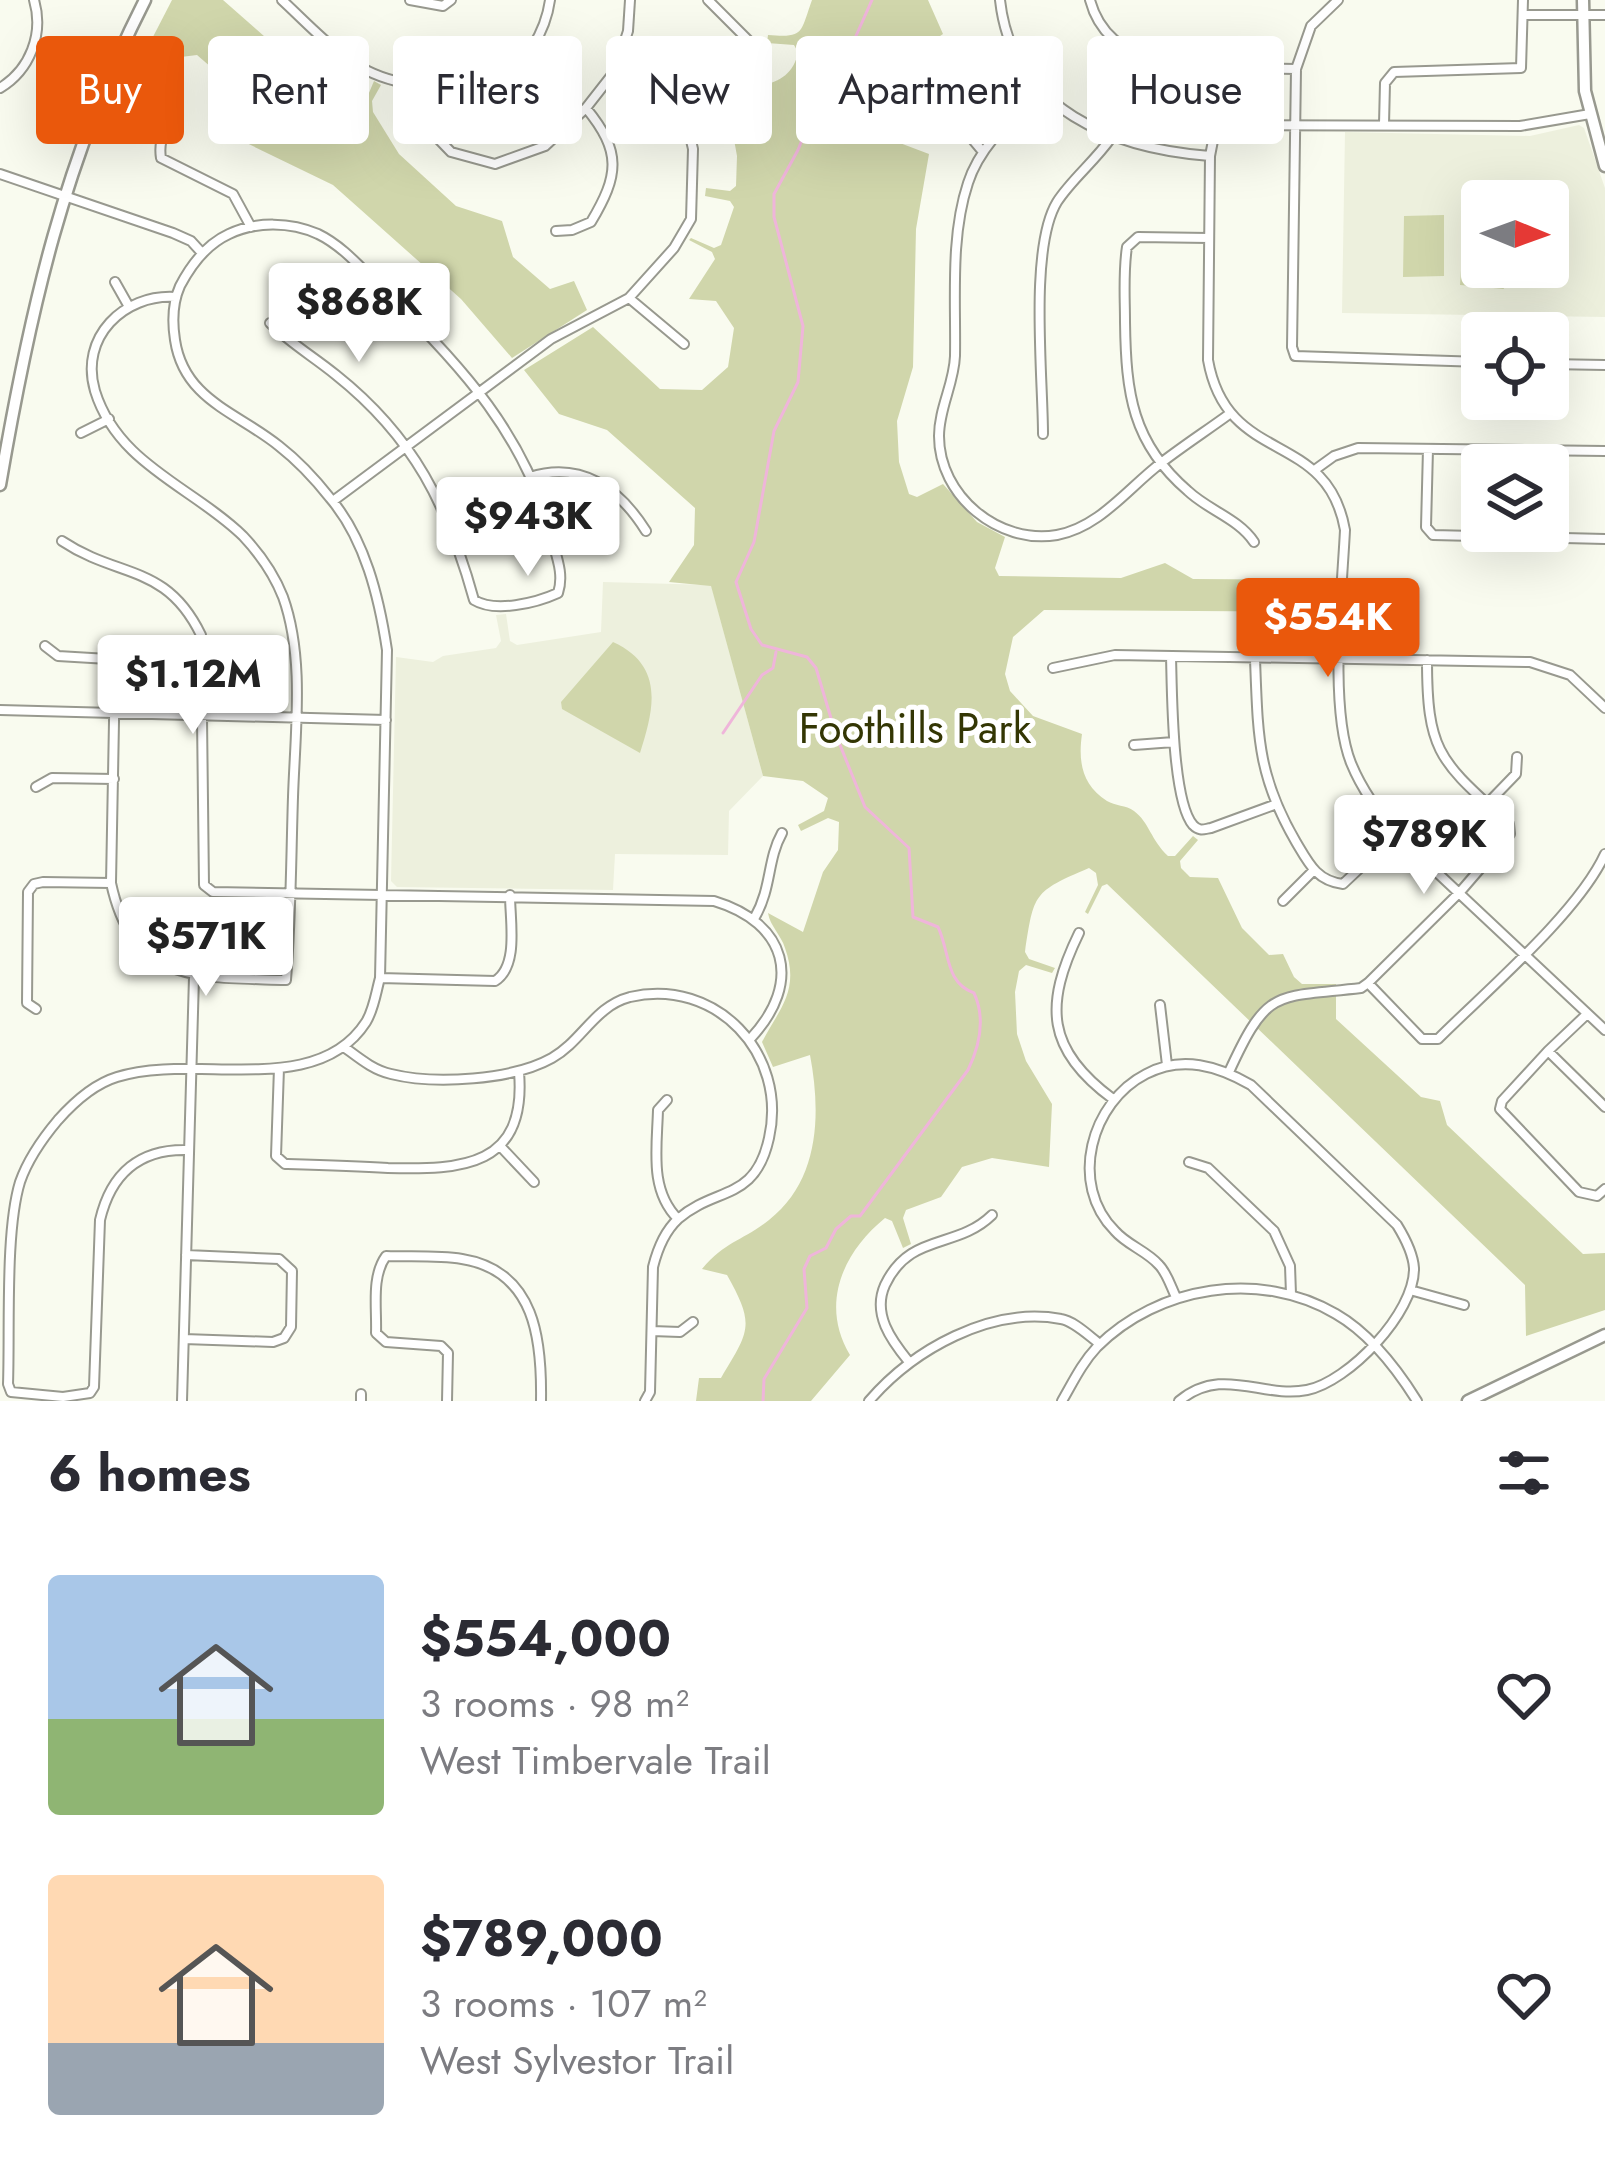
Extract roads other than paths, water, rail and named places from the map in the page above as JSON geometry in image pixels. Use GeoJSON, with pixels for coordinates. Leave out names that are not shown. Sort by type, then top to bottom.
{"type":"FeatureCollection","features":[{"type":"Feature","properties":{"kind":"main road"},"geometry":{"type":"LineString","coordinates":[[0,484],[26,336],[64,194],[106,82],[145,0]]}},
{"type":"Feature","properties":{"kind":"main road"},"geometry":{"type":"LineString","coordinates":[[1582,0],[1590,114],[1605,166]]}},
{"type":"Feature","properties":{"kind":"main road"},"geometry":{"type":"LineString","coordinates":[[1468,1401],[1605,1335]]}},
{"type":"Feature","properties":{"kind":"street"},"geometry":{"type":"LineString","coordinates":[[0,88],[25,66],[33,47],[38,28],[34,0]]}},
{"type":"Feature","properties":{"kind":"street"},"geometry":{"type":"LineString","coordinates":[[281,0],[365,70],[393,78]]}},
{"type":"Feature","properties":{"kind":"street"},"geometry":{"type":"LineString","coordinates":[[410,0],[443,6],[451,0]]}},
{"type":"Feature","properties":{"kind":"street"},"geometry":{"type":"LineString","coordinates":[[538,36],[550,0]]}},
{"type":"Feature","properties":{"kind":"street"},"geometry":{"type":"LineString","coordinates":[[626,36],[630,0]]}},
{"type":"Feature","properties":{"kind":"street"},"geometry":{"type":"LineString","coordinates":[[708,0],[744,36]]}},
{"type":"Feature","properties":{"kind":"street"},"geometry":{"type":"LineString","coordinates":[[1000,0],[1011,36]]}},
{"type":"Feature","properties":{"kind":"street"},"geometry":{"type":"LineString","coordinates":[[1090,0],[1101,28],[1147,59],[1174,66],[1296,69]]}},
{"type":"Feature","properties":{"kind":"street"},"geometry":{"type":"LineString","coordinates":[[1384,124],[1385,83],[1394,71],[1521,68],[1523,0]]}},
{"type":"Feature","properties":{"kind":"street"},"geometry":{"type":"LineString","coordinates":[[1330,2],[1302,43],[1296,69],[1295,356],[1461,361]]}},
{"type":"Feature","properties":{"kind":"street"},"geometry":{"type":"LineString","coordinates":[[1526,15],[1605,15]]}},
{"type":"Feature","properties":{"kind":"street"},"geometry":{"type":"LineString","coordinates":[[582,112],[606,82]]}},
{"type":"Feature","properties":{"kind":"street"},"geometry":{"type":"LineString","coordinates":[[556,231],[591,222],[612,179],[614,154],[604,130],[586,108]]}},
{"type":"Feature","properties":{"kind":"street"},"geometry":{"type":"LineString","coordinates":[[1590,114],[1520,126],[1216,125],[1210,156],[1208,360],[1228,415],[1243,429],[1316,470],[1342,511],[1346,530],[1342,711],[1349,758],[1367,796],[1396,833],[1605,1030]]}},
{"type":"Feature","properties":{"kind":"street"},"geometry":{"type":"LineString","coordinates":[[161,144],[161,158],[233,194],[251,227]]}},
{"type":"Feature","properties":{"kind":"street"},"geometry":{"type":"LineString","coordinates":[[443,144],[451,152],[495,164],[547,144]]}},
{"type":"Feature","properties":{"kind":"street"},"geometry":{"type":"LineString","coordinates":[[333,501],[550,339],[629,298],[657,272],[691,218],[693,144]]}},
{"type":"Feature","properties":{"kind":"street"},"geometry":{"type":"LineString","coordinates":[[976,144],[983,152]]}},
{"type":"Feature","properties":{"kind":"street"},"geometry":{"type":"LineString","coordinates":[[990,144],[968,181],[958,226],[954,371],[940,411],[939,442],[958,492],[1005,530],[1058,535],[1092,522],[1228,415]]}},
{"type":"Feature","properties":{"kind":"street"},"geometry":{"type":"LineString","coordinates":[[1043,434],[1042,239],[1057,202],[1107,144]]}},
{"type":"Feature","properties":{"kind":"street"},"geometry":{"type":"LineString","coordinates":[[1132,144],[1210,156]]}},
{"type":"Feature","properties":{"kind":"street"},"geometry":{"type":"LineString","coordinates":[[0,174],[173,232],[202,253]]}},
{"type":"Feature","properties":{"kind":"street"},"geometry":{"type":"LineString","coordinates":[[189,1150],[158,1151],[136,1161],[116,1178],[106,1196],[100,1220],[94,1387],[84,1396],[63,1399],[18,1395],[8,1384],[15,1209],[20,1183],[44,1136],[92,1089],[112,1078],[142,1070],[279,1068],[320,1061],[344,1047],[370,1017],[380,978],[387,650],[381,608],[356,538],[333,501],[279,445],[208,400],[190,383],[177,355],[172,322],[175,297],[202,253],[226,235],[251,227],[297,226],[336,244],[445,350],[510,436],[550,530],[562,580],[558,593],[544,599],[487,608],[474,600],[456,534],[408,446],[361,396],[270,323]]}},
{"type":"Feature","properties":{"kind":"street"},"geometry":{"type":"LineString","coordinates":[[1209,238],[1138,237],[1127,247],[1126,383],[1137,423],[1159,465],[1192,496],[1245,528],[1254,542]]}},
{"type":"Feature","properties":{"kind":"street"},"geometry":{"type":"LineString","coordinates":[[115,282],[128,305]]}},
{"type":"Feature","properties":{"kind":"street"},"geometry":{"type":"LineString","coordinates":[[45,646],[58,656],[108,659],[115,668],[111,884],[133,942],[158,964],[194,977],[286,980],[296,718],[292,638],[283,598],[268,567],[228,523],[156,474],[109,419],[94,389],[98,344],[108,325],[128,305],[151,296],[175,297]]}},
{"type":"Feature","properties":{"kind":"street"},"geometry":{"type":"LineString","coordinates":[[629,298],[684,344]]}},
{"type":"Feature","properties":{"kind":"street"},"geometry":{"type":"LineString","coordinates":[[1569,364],[1605,365]]}},
{"type":"Feature","properties":{"kind":"street"},"geometry":{"type":"LineString","coordinates":[[81,433],[109,419]]}},
{"type":"Feature","properties":{"kind":"street"},"geometry":{"type":"LineString","coordinates":[[1316,470],[1334,456],[1358,448],[1605,451]]}},
{"type":"Feature","properties":{"kind":"street"},"geometry":{"type":"LineString","coordinates":[[1428,448],[1426,527],[1433,535],[1605,538]]}},
{"type":"Feature","properties":{"kind":"street"},"geometry":{"type":"LineString","coordinates":[[530,477],[552,470],[587,475],[633,509],[646,531]]}},
{"type":"Feature","properties":{"kind":"street"},"geometry":{"type":"LineString","coordinates":[[62,541],[83,555],[154,579],[190,612],[201,634],[204,885],[212,892],[714,901],[755,917],[775,942],[782,977],[770,1017],[751,1038]]}},
{"type":"Feature","properties":{"kind":"street"},"geometry":{"type":"LineString","coordinates":[[1053,668],[1115,655],[1544,664],[1570,675],[1603,700]]}},
{"type":"Feature","properties":{"kind":"street"},"geometry":{"type":"LineString","coordinates":[[1171,656],[1174,742],[1193,825],[1201,830],[1211,828],[1274,805]]}},
{"type":"Feature","properties":{"kind":"street"},"geometry":{"type":"LineString","coordinates":[[1255,659],[1258,739],[1274,805],[1313,871],[1327,882],[1343,884],[1396,833]]}},
{"type":"Feature","properties":{"kind":"street"},"geometry":{"type":"LineString","coordinates":[[1229,1072],[1253,1021],[1269,1006],[1296,994],[1361,988],[1460,892],[1510,834],[1509,824],[1443,759],[1432,738],[1427,661]]}},
{"type":"Feature","properties":{"kind":"street"},"geometry":{"type":"LineString","coordinates":[[0,710],[386,720]]}},
{"type":"Feature","properties":{"kind":"street"},"geometry":{"type":"LineString","coordinates":[[1133,746],[1174,742]]}},
{"type":"Feature","properties":{"kind":"street"},"geometry":{"type":"LineString","coordinates":[[1487,804],[1516,773],[1517,757]]}},
{"type":"Feature","properties":{"kind":"street"},"geometry":{"type":"LineString","coordinates":[[36,787],[52,778],[114,779]]}},
{"type":"Feature","properties":{"kind":"street"},"geometry":{"type":"LineString","coordinates":[[755,917],[768,895],[772,850],[782,833]]}},
{"type":"Feature","properties":{"kind":"street"},"geometry":{"type":"LineString","coordinates":[[1368,983],[1414,1032],[1423,1039],[1438,1039],[1601,871],[1605,854]]}},
{"type":"Feature","properties":{"kind":"street"},"geometry":{"type":"LineString","coordinates":[[1283,901],[1313,871]]}},
{"type":"Feature","properties":{"kind":"street"},"geometry":{"type":"LineString","coordinates":[[36,1009],[27,1003],[28,892],[43,882],[111,884]]}},
{"type":"Feature","properties":{"kind":"street"},"geometry":{"type":"LineString","coordinates":[[380,978],[494,981],[502,977],[509,963],[510,895]]}},
{"type":"Feature","properties":{"kind":"street"},"geometry":{"type":"LineString","coordinates":[[1079,933],[1059,987],[1055,1016],[1073,1063],[1083,1077],[1113,1099]]}},
{"type":"Feature","properties":{"kind":"street"},"geometry":{"type":"LineString","coordinates":[[182,1401],[194,977]]}},
{"type":"Feature","properties":{"kind":"street"},"geometry":{"type":"LineString","coordinates":[[344,1047],[370,1066],[394,1075],[478,1079],[520,1072],[555,1057],[605,1007],[631,997],[703,1002],[751,1038],[771,1091],[770,1136],[750,1179],[678,1220],[658,1250],[653,1267],[650,1392],[645,1401]]}},
{"type":"Feature","properties":{"kind":"street"},"geometry":{"type":"LineString","coordinates":[[1160,1005],[1167,1065]]}},
{"type":"Feature","properties":{"kind":"street"},"geometry":{"type":"LineString","coordinates":[[1586,1015],[1502,1100],[1500,1109],[1579,1192],[1597,1196],[1605,1189]]}},
{"type":"Feature","properties":{"kind":"street"},"geometry":{"type":"LineString","coordinates":[[1548,1052],[1605,1107]]}},
{"type":"Feature","properties":{"kind":"street"},"geometry":{"type":"LineString","coordinates":[[1176,1297],[1161,1266],[1113,1230],[1093,1190],[1092,1138],[1100,1117],[1113,1099],[1143,1075],[1167,1065],[1198,1063],[1251,1085],[1397,1225],[1414,1268],[1410,1290],[1394,1322],[1337,1378],[1306,1395],[1219,1384],[1180,1401]]}},
{"type":"Feature","properties":{"kind":"street"},"geometry":{"type":"LineString","coordinates":[[279,1068],[276,1156],[285,1163],[445,1170],[480,1161],[501,1147],[518,1112],[520,1072]]}},
{"type":"Feature","properties":{"kind":"street"},"geometry":{"type":"LineString","coordinates":[[667,1100],[658,1110],[656,1180],[678,1220]]}},
{"type":"Feature","properties":{"kind":"street"},"geometry":{"type":"LineString","coordinates":[[501,1147],[534,1182]]}},
{"type":"Feature","properties":{"kind":"street"},"geometry":{"type":"LineString","coordinates":[[1189,1162],[1208,1168],[1274,1231],[1290,1266],[1291,1294]]}},
{"type":"Feature","properties":{"kind":"street"},"geometry":{"type":"LineString","coordinates":[[909,1362],[881,1317],[880,1296],[887,1280],[899,1260],[913,1251],[980,1227],[992,1215]]}},
{"type":"Feature","properties":{"kind":"street"},"geometry":{"type":"LineString","coordinates":[[184,1339],[273,1342],[284,1338],[291,1327],[292,1271],[279,1259],[186,1255]]}},
{"type":"Feature","properties":{"kind":"street"},"geometry":{"type":"LineString","coordinates":[[447,1401],[448,1353],[441,1346],[386,1342],[376,1333],[379,1265],[386,1256],[465,1259],[504,1278],[529,1307],[537,1327],[542,1349],[541,1401]]}},
{"type":"Feature","properties":{"kind":"street"},"geometry":{"type":"LineString","coordinates":[[1062,1401],[1100,1344],[1138,1314],[1176,1297],[1241,1289],[1291,1294],[1337,1314],[1373,1344],[1417,1401]]}},
{"type":"Feature","properties":{"kind":"street"},"geometry":{"type":"LineString","coordinates":[[1410,1290],[1464,1306]]}},
{"type":"Feature","properties":{"kind":"street"},"geometry":{"type":"LineString","coordinates":[[868,1401],[909,1362],[965,1331],[1019,1319],[1065,1319],[1100,1344]]}},
{"type":"Feature","properties":{"kind":"street"},"geometry":{"type":"LineString","coordinates":[[652,1331],[680,1332],[693,1322]]}},
{"type":"Feature","properties":{"kind":"waterway"},"geometry":{"type":"LineString","coordinates":[[763,1401],[764,1379],[807,1308],[804,1269],[810,1256],[826,1248],[836,1229],[851,1216],[860,1216],[968,1070],[980,1032],[974,993],[953,974],[938,927],[913,917],[909,848],[865,807],[816,668],[807,657],[762,645],[751,629],[736,582],[754,542],[774,431],[798,382],[803,326],[774,217],[774,194],[814,110],[839,74],[872,0]]}},
{"type":"Feature","properties":{"kind":"waterway"},"geometry":{"type":"LineString","coordinates":[[723,733],[762,675],[773,668],[776,652]]}},
{"type":"Feature","properties":{"kind":"park label","name":"Foothills Park"},"geometry":{"type":"Point","coordinates":[915,728]}}]}
